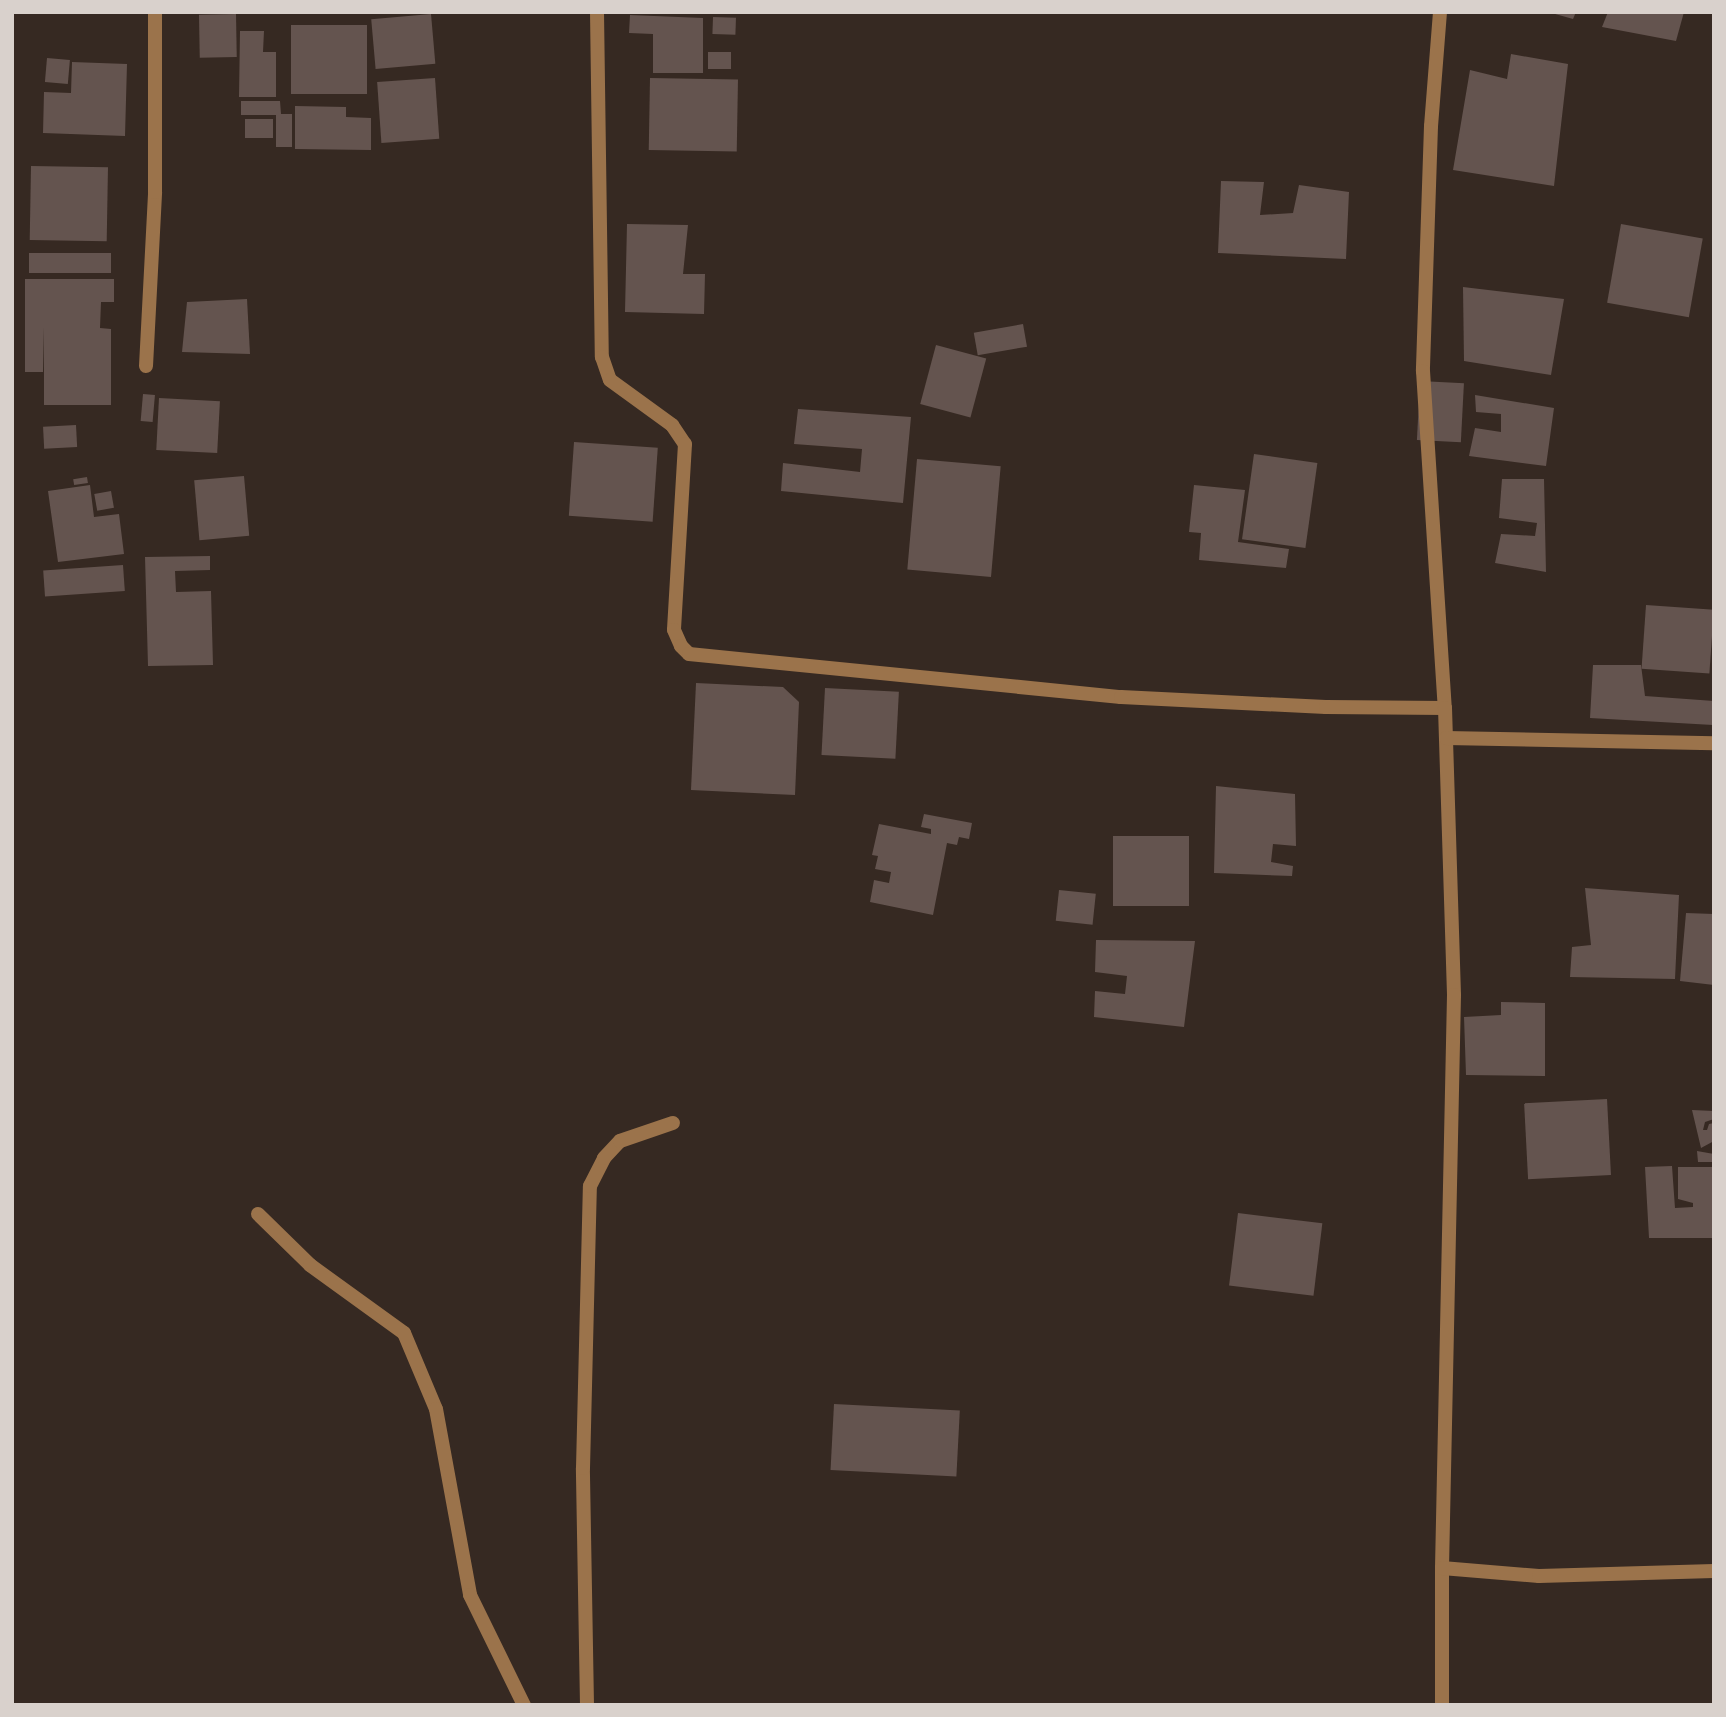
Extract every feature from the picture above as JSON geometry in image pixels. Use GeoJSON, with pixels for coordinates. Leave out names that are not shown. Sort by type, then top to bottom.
{"type":"FeatureCollection","features":[{"type":"Feature","properties":{"kind":"street"},"geometry":{"type":"LineString","coordinates":[[146,366],[155,192],[155,12]]}},
{"type":"Feature","properties":{"kind":"street"},"geometry":{"type":"LineString","coordinates":[[597,12],[602,357],[610,380],[672,425],[685,444],[674,630],[681,646],[689,654],[701,658],[1121,697],[1326,708],[1445,708]]}},
{"type":"Feature","properties":{"kind":"street"},"geometry":{"type":"LineString","coordinates":[[1440,12],[1431,126],[1423,371],[1445,708],[1454,995],[1441,1568],[1442,1705]]}},
{"type":"Feature","properties":{"kind":"street"},"geometry":{"type":"LineString","coordinates":[[1446,738],[1714,743]]}},
{"type":"Feature","properties":{"kind":"street"},"geometry":{"type":"LineString","coordinates":[[587,1705],[583,1468],[590,1186],[604,1158],[620,1141],[673,1123]]}},
{"type":"Feature","properties":{"kind":"street"},"geometry":{"type":"LineString","coordinates":[[258,1214],[310,1265],[404,1333],[436,1409],[470,1595],[524,1705]]}},
{"type":"Feature","properties":{"kind":"street"},"geometry":{"type":"LineString","coordinates":[[1441,1568],[1539,1576],[1714,1571]]}},
{"type":"Feature","properties":{"kind":"building"},"geometry":{"type":"Polygon","coordinates":[[[1548,12],[1576,12],[1573,19],[1548,12]]]}},
{"type":"Feature","properties":{"kind":"building"},"geometry":{"type":"Polygon","coordinates":[[[1608,12],[1684,12],[1676,41],[1602,27],[1608,12]]]}},
{"type":"Feature","properties":{"kind":"building"},"geometry":{"type":"Polygon","coordinates":[[[236,14],[237,57],[200,58],[199,15],[236,14]]]}},
{"type":"Feature","properties":{"kind":"building"},"geometry":{"type":"Polygon","coordinates":[[[431,14],[435,64],[376,69],[371,19],[431,14]]]}},
{"type":"Feature","properties":{"kind":"building"},"geometry":{"type":"Polygon","coordinates":[[[630,15],[703,18],[703,73],[653,73],[653,34],[629,33],[630,15]]]}},
{"type":"Feature","properties":{"kind":"building"},"geometry":{"type":"Polygon","coordinates":[[[713,17],[736,18],[735,35],[712,34],[713,17]]]}},
{"type":"Feature","properties":{"kind":"building"},"geometry":{"type":"Polygon","coordinates":[[[291,25],[367,25],[367,94],[291,94],[291,25]]]}},
{"type":"Feature","properties":{"kind":"building"},"geometry":{"type":"Polygon","coordinates":[[[240,31],[264,31],[263,52],[276,52],[276,97],[239,97],[240,31]]]}},
{"type":"Feature","properties":{"kind":"building"},"geometry":{"type":"Polygon","coordinates":[[[708,52],[731,52],[731,69],[708,69],[708,52]]]}},
{"type":"Feature","properties":{"kind":"building"},"geometry":{"type":"Polygon","coordinates":[[[1511,54],[1568,64],[1554,186],[1453,170],[1470,70],[1507,79],[1511,54]]]}},
{"type":"Feature","properties":{"kind":"building"},"geometry":{"type":"Polygon","coordinates":[[[47,58],[70,60],[68,84],[45,82],[47,58]]]}},
{"type":"Feature","properties":{"kind":"building"},"geometry":{"type":"Polygon","coordinates":[[[72,62],[127,64],[125,136],[43,133],[44,92],[71,93],[72,62]]]}},
{"type":"Feature","properties":{"kind":"building"},"geometry":{"type":"Polygon","coordinates":[[[435,78],[439,139],[381,143],[377,82],[435,78]]]}},
{"type":"Feature","properties":{"kind":"building"},"geometry":{"type":"Polygon","coordinates":[[[650,78],[738,80],[737,152],[649,150],[650,78]]]}},
{"type":"Feature","properties":{"kind":"building"},"geometry":{"type":"Polygon","coordinates":[[[241,101],[280,101],[281,114],[292,114],[292,147],[276,147],[276,115],[241,115],[241,101]]]}},
{"type":"Feature","properties":{"kind":"building"},"geometry":{"type":"Polygon","coordinates":[[[295,106],[346,107],[346,117],[371,118],[371,150],[295,149],[295,106]]]}},
{"type":"Feature","properties":{"kind":"building"},"geometry":{"type":"Polygon","coordinates":[[[245,119],[273,119],[273,138],[245,138],[245,119]]]}},
{"type":"Feature","properties":{"kind":"building"},"geometry":{"type":"Polygon","coordinates":[[[31,166],[108,167],[107,241],[30,240],[31,166]]]}},
{"type":"Feature","properties":{"kind":"building"},"geometry":{"type":"Polygon","coordinates":[[[1221,181],[1264,182],[1260,215],[1293,213],[1299,185],[1349,192],[1346,259],[1218,253],[1221,181]]]}},
{"type":"Feature","properties":{"kind":"building"},"geometry":{"type":"Polygon","coordinates":[[[627,224],[688,225],[683,274],[705,274],[704,314],[625,312],[627,224]]]}},
{"type":"Feature","properties":{"kind":"building"},"geometry":{"type":"Polygon","coordinates":[[[1621,224],[1703,238],[1689,317],[1607,303],[1621,224]]]}},
{"type":"Feature","properties":{"kind":"building"},"geometry":{"type":"Polygon","coordinates":[[[29,253],[111,253],[111,273],[29,273],[29,253]]]}},
{"type":"Feature","properties":{"kind":"building"},"geometry":{"type":"Polygon","coordinates":[[[25,279],[114,279],[114,302],[101,302],[100,328],[111,329],[111,405],[44,405],[44,327],[43,372],[25,372],[25,279]]]}},
{"type":"Feature","properties":{"kind":"building"},"geometry":{"type":"Polygon","coordinates":[[[1463,287],[1564,299],[1551,375],[1464,361],[1463,287]]]}},
{"type":"Feature","properties":{"kind":"building"},"geometry":{"type":"Polygon","coordinates":[[[247,299],[250,354],[182,352],[187,302],[247,299]]]}},
{"type":"Feature","properties":{"kind":"building"},"geometry":{"type":"Polygon","coordinates":[[[1023,324],[1027,347],[978,355],[974,333],[1023,324]]]}},
{"type":"Feature","properties":{"kind":"building"},"geometry":{"type":"Polygon","coordinates":[[[936,345],[986,358],[970,417],[920,404],[936,345]]]}},
{"type":"Feature","properties":{"kind":"building"},"geometry":{"type":"Polygon","coordinates":[[[1420,381],[1464,383],[1461,442],[1417,440],[1420,381]]]}},
{"type":"Feature","properties":{"kind":"building"},"geometry":{"type":"Polygon","coordinates":[[[143,394],[155,395],[153,422],[141,421],[143,394]]]}},
{"type":"Feature","properties":{"kind":"building"},"geometry":{"type":"Polygon","coordinates":[[[1475,395],[1554,408],[1546,466],[1469,456],[1475,428],[1501,432],[1501,414],[1476,412],[1475,395]]]}},
{"type":"Feature","properties":{"kind":"building"},"geometry":{"type":"Polygon","coordinates":[[[159,398],[220,401],[217,453],[156,450],[159,398]]]}},
{"type":"Feature","properties":{"kind":"building"},"geometry":{"type":"Polygon","coordinates":[[[798,409],[911,417],[903,503],[781,491],[783,463],[860,472],[862,449],[794,444],[798,409]]]}},
{"type":"Feature","properties":{"kind":"building"},"geometry":{"type":"Polygon","coordinates":[[[76,425],[77,447],[44,449],[43,427],[76,425]]]}},
{"type":"Feature","properties":{"kind":"building"},"geometry":{"type":"Polygon","coordinates":[[[574,442],[658,448],[653,522],[569,516],[574,442]]]}},
{"type":"Feature","properties":{"kind":"building"},"geometry":{"type":"Polygon","coordinates":[[[1254,454],[1317,463],[1305,548],[1242,539],[1254,454]]]}},
{"type":"Feature","properties":{"kind":"building"},"geometry":{"type":"Polygon","coordinates":[[[917,459],[1001,466],[991,577],[907,570],[917,459]]]}},
{"type":"Feature","properties":{"kind":"building"},"geometry":{"type":"Polygon","coordinates":[[[244,476],[249,536],[199,540],[194,480],[244,476]]]}},
{"type":"Feature","properties":{"kind":"building"},"geometry":{"type":"Polygon","coordinates":[[[87,477],[88,483],[74,485],[73,479],[87,477]]]}},
{"type":"Feature","properties":{"kind":"building"},"geometry":{"type":"Polygon","coordinates":[[[1502,479],[1544,479],[1546,572],[1495,563],[1501,534],[1535,536],[1537,523],[1499,518],[1502,479]]]}},
{"type":"Feature","properties":{"kind":"building"},"geometry":{"type":"Polygon","coordinates":[[[90,485],[94,517],[119,514],[124,554],[58,562],[48,491],[90,485]]]}},
{"type":"Feature","properties":{"kind":"building"},"geometry":{"type":"Polygon","coordinates":[[[1194,485],[1245,490],[1238,542],[1289,549],[1286,568],[1199,560],[1201,533],[1189,532],[1194,485]]]}},
{"type":"Feature","properties":{"kind":"building"},"geometry":{"type":"Polygon","coordinates":[[[111,491],[114,508],[97,511],[94,494],[111,491]]]}},
{"type":"Feature","properties":{"kind":"building"},"geometry":{"type":"Polygon","coordinates":[[[210,556],[210,570],[175,571],[176,592],[211,591],[213,665],[148,666],[145,557],[210,556]]]}},
{"type":"Feature","properties":{"kind":"building"},"geometry":{"type":"Polygon","coordinates":[[[123,565],[125,591],[45,597],[43,571],[123,565]]]}},
{"type":"Feature","properties":{"kind":"building"},"geometry":{"type":"Polygon","coordinates":[[[1646,605],[1714,610],[1709,674],[1642,669],[1646,605]]]}},
{"type":"Feature","properties":{"kind":"building"},"geometry":{"type":"Polygon","coordinates":[[[1593,665],[1641,665],[1645,696],[1714,701],[1713,725],[1590,718],[1593,665]]]}},
{"type":"Feature","properties":{"kind":"building"},"geometry":{"type":"Polygon","coordinates":[[[696,683],[783,687],[799,702],[795,795],[691,790],[696,683]]]}},
{"type":"Feature","properties":{"kind":"building"},"geometry":{"type":"Polygon","coordinates":[[[825,688],[899,692],[895,759],[821,755],[825,688]]]}},
{"type":"Feature","properties":{"kind":"building"},"geometry":{"type":"Polygon","coordinates":[[[1216,786],[1295,794],[1296,846],[1273,844],[1271,862],[1293,866],[1292,876],[1214,873],[1216,786]]]}},
{"type":"Feature","properties":{"kind":"building"},"geometry":{"type":"Polygon","coordinates":[[[924,814],[972,823],[969,839],[959,837],[957,845],[947,843],[933,915],[870,902],[874,880],[889,883],[891,872],[875,869],[878,856],[872,855],[879,824],[931,834],[931,829],[921,827],[924,814]]]}},
{"type":"Feature","properties":{"kind":"building"},"geometry":{"type":"Polygon","coordinates":[[[1113,836],[1189,836],[1189,906],[1113,906],[1113,836]]]}},
{"type":"Feature","properties":{"kind":"building"},"geometry":{"type":"Polygon","coordinates":[[[1585,888],[1679,895],[1675,979],[1570,977],[1572,947],[1591,945],[1585,888]]]}},
{"type":"Feature","properties":{"kind":"building"},"geometry":{"type":"Polygon","coordinates":[[[1059,890],[1096,894],[1093,925],[1056,921],[1059,890]]]}},
{"type":"Feature","properties":{"kind":"building"},"geometry":{"type":"Polygon","coordinates":[[[1686,913],[1714,914],[1714,985],[1680,981],[1686,913]]]}},
{"type":"Feature","properties":{"kind":"building"},"geometry":{"type":"Polygon","coordinates":[[[1096,940],[1195,941],[1184,1027],[1094,1017],[1095,991],[1125,994],[1127,976],[1095,972],[1096,940]]]}},
{"type":"Feature","properties":{"kind":"building"},"geometry":{"type":"Polygon","coordinates":[[[1501,1002],[1545,1003],[1545,1076],[1466,1075],[1464,1017],[1501,1015],[1501,1002]]]}},
{"type":"Feature","properties":{"kind":"building"},"geometry":{"type":"Polygon","coordinates":[[[1607,1099],[1611,1175],[1528,1179],[1524,1103],[1607,1099]]]}},
{"type":"Feature","properties":{"kind":"building"},"geometry":{"type":"Polygon","coordinates":[[[1692,1110],[1714,1111],[1714,1119],[1705,1122],[1703,1130],[1707,1130],[1709,1124],[1714,1123],[1714,1141],[1701,1148],[1692,1110]]]}},
{"type":"Feature","properties":{"kind":"building"},"geometry":{"type":"Polygon","coordinates":[[[1697,1151],[1714,1154],[1714,1162],[1698,1162],[1697,1151]]]}},
{"type":"Feature","properties":{"kind":"building"},"geometry":{"type":"Polygon","coordinates":[[[1672,1166],[1675,1208],[1693,1207],[1693,1203],[1678,1199],[1678,1167],[1713,1167],[1714,1238],[1649,1238],[1645,1167],[1672,1166]]]}},
{"type":"Feature","properties":{"kind":"building"},"geometry":{"type":"Polygon","coordinates":[[[1238,1213],[1322,1223],[1313,1296],[1229,1285],[1238,1213]]]}},
{"type":"Feature","properties":{"kind":"building"},"geometry":{"type":"Polygon","coordinates":[[[834,1404],[960,1411],[956,1477],[831,1470],[834,1404]]]}}]}
